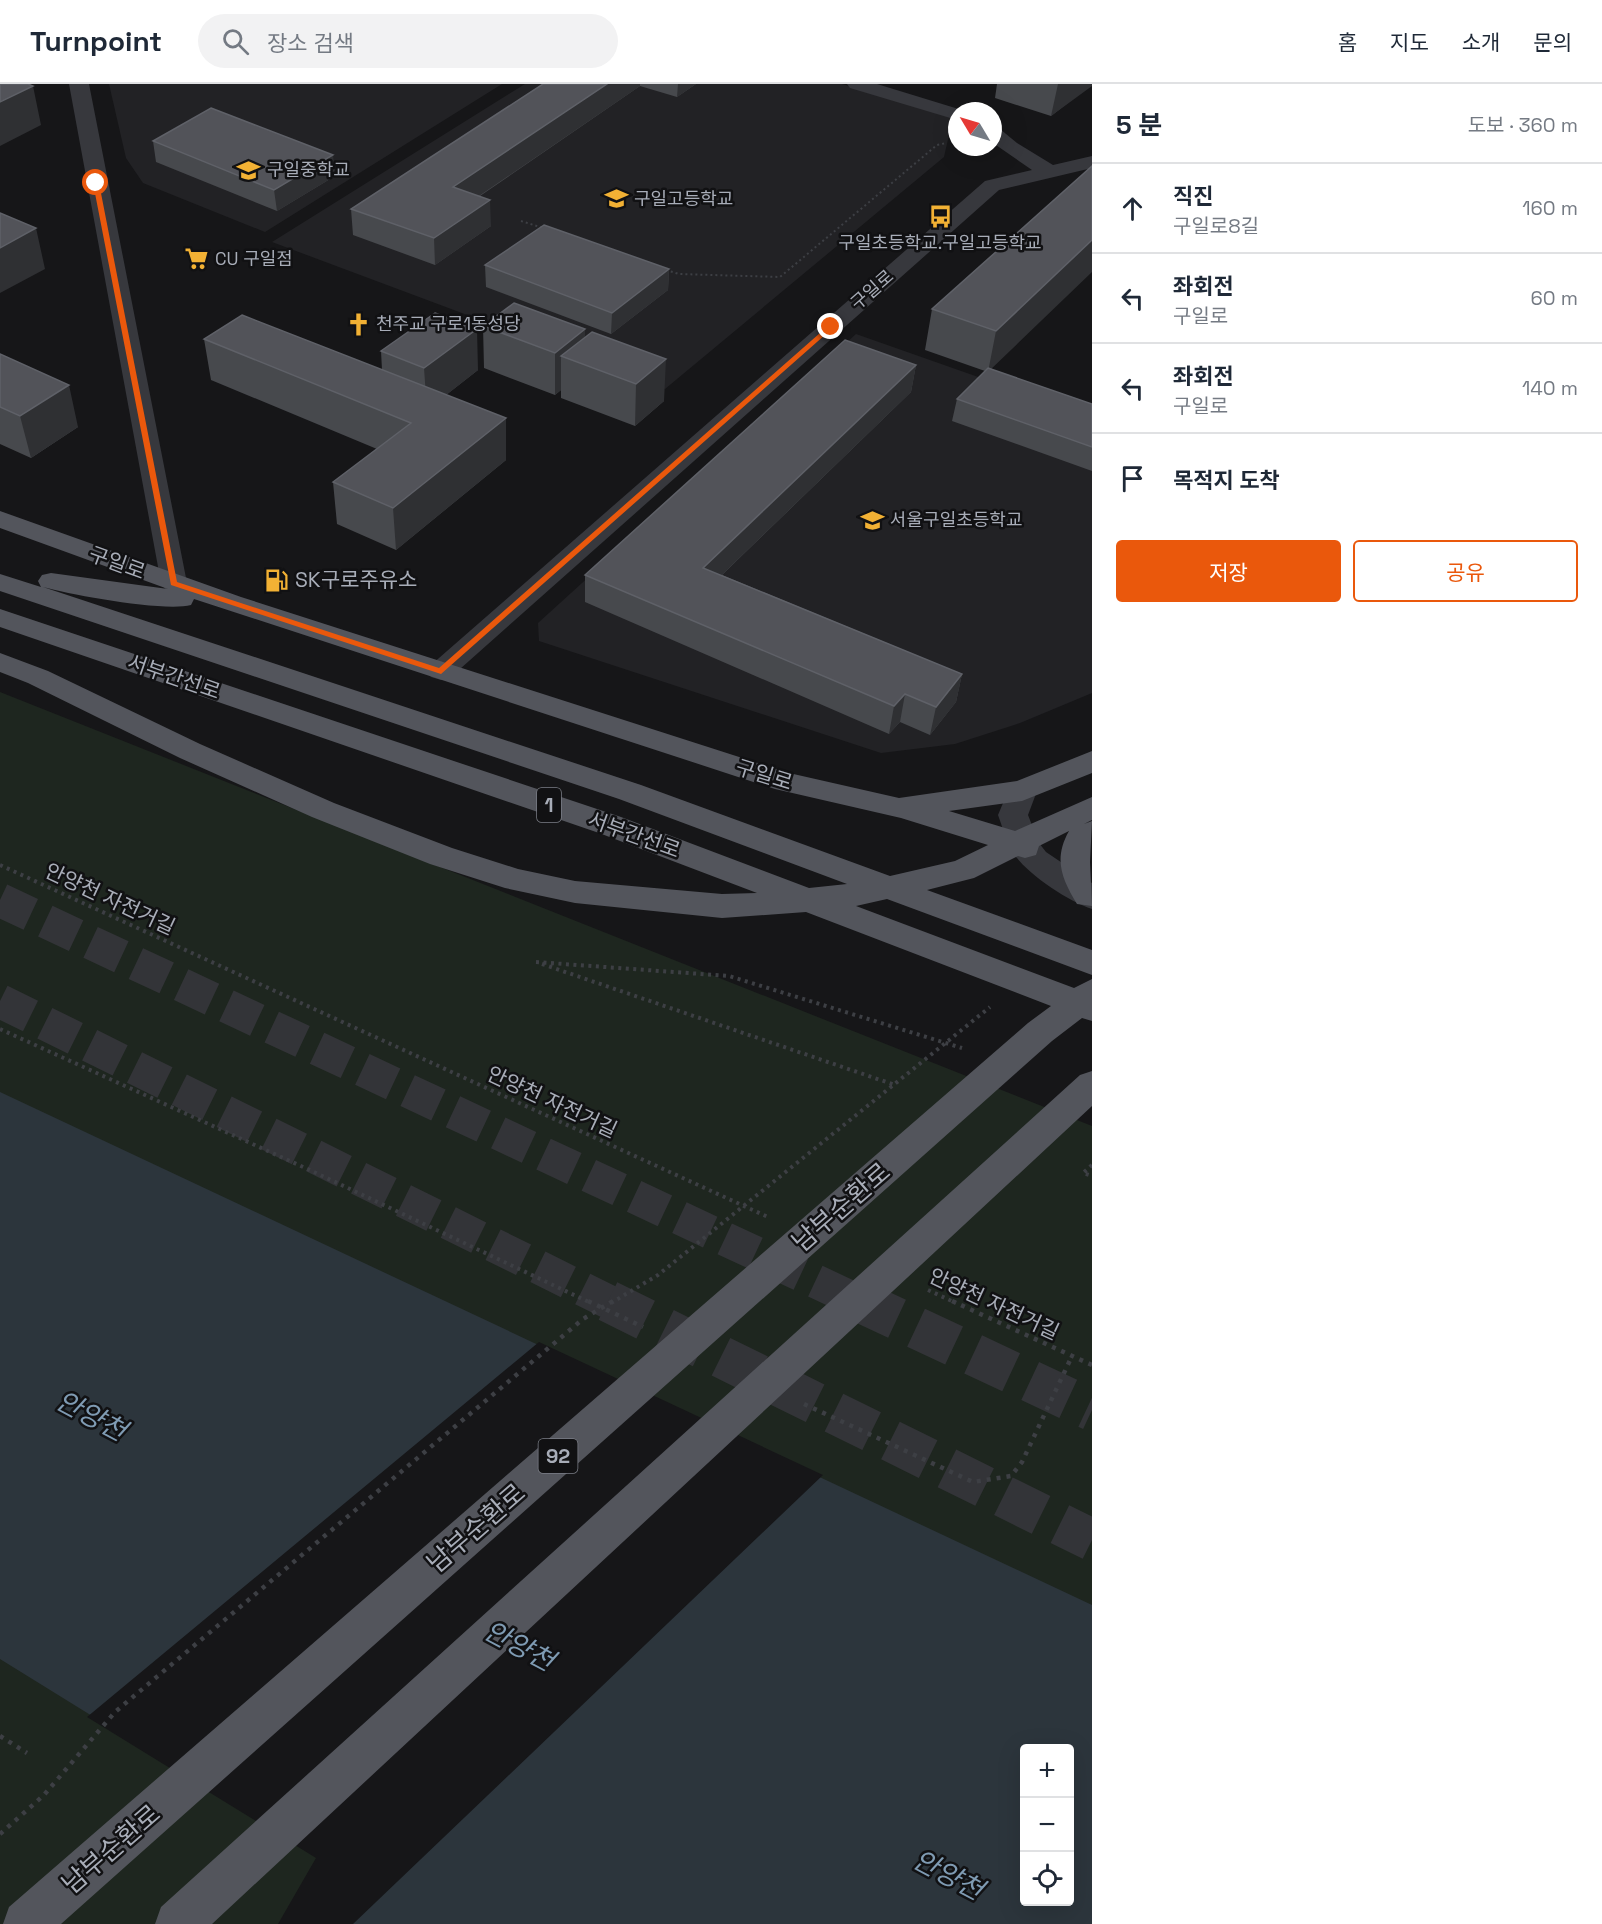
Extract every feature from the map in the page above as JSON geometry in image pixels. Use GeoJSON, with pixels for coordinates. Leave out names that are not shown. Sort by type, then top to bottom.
{"type":"FeatureCollection","features":[{"type":"Feature","properties":{"kind":"main road","name":"구일로"},"geometry":{"type":"LineString","coordinates":[[0,519],[231,603],[785,782],[899,808],[1022,790],[1092,761]]}},
{"type":"Feature","properties":{"kind":"main road"},"geometry":{"type":"LineString","coordinates":[[0,572],[138,595],[231,603]]}},
{"type":"Feature","properties":{"kind":"main road","name":"서부간선로"},"geometry":{"type":"LineString","coordinates":[[0,582],[630,792],[1092,963]]}},
{"type":"Feature","properties":{"kind":"main road","name":"서부간선로"},"geometry":{"type":"LineString","coordinates":[[0,618],[610,825],[1092,1008]]}},
{"type":"Feature","properties":{"kind":"main road"},"geometry":{"type":"LineString","coordinates":[[0,662],[38,677],[190,751],[323,810],[441,856],[516,880],[575,892],[722,906],[770,904],[862,894],[963,870],[1092,807]]}},
{"type":"Feature","properties":{"kind":"main road"},"geometry":{"type":"LineString","coordinates":[[899,808],[986,832],[1025,847]]}},
{"type":"Feature","properties":{"kind":"main road"},"geometry":{"type":"LineString","coordinates":[[1090,897],[1075,876],[1073,857],[1080,838],[1092,832]]}},
{"type":"Feature","properties":{"kind":"main road","name":"남부순환로"},"geometry":{"type":"LineString","coordinates":[[26,1924],[1040,1032],[1092,992]]}},
{"type":"Feature","properties":{"kind":"main road"},"geometry":{"type":"LineString","coordinates":[[178,1924],[1092,1085]]}},
{"type":"Feature","properties":{"kind":"street"},"geometry":{"type":"LineString","coordinates":[[79,84],[174,583]]}},
{"type":"Feature","properties":{"kind":"street"},"geometry":{"type":"LineString","coordinates":[[857,84],[948,111]]}},
{"type":"Feature","properties":{"kind":"street"},"geometry":{"type":"LineString","coordinates":[[1002,140],[1050,172]]}},
{"type":"Feature","properties":{"kind":"street","name":"구일로"},"geometry":{"type":"LineString","coordinates":[[441,671],[992,185],[1092,162]]}},
{"type":"Feature","properties":{"kind":"street"},"geometry":{"type":"LineString","coordinates":[[1022,790],[1013,815],[1025,847],[1035,860],[1090,897]]}},
{"type":"Feature","properties":{"kind":"path"},"geometry":{"type":"LineString","coordinates":[[656,267],[679,274],[780,277],[937,145],[947,143]]}},
{"type":"Feature","properties":{"kind":"path"},"geometry":{"type":"LineString","coordinates":[[521,221],[543,228]]}},
{"type":"Feature","properties":{"kind":"path","name":"안양천 자전거길"},"geometry":{"type":"LineString","coordinates":[[0,865],[769,1217]]}},
{"type":"Feature","properties":{"kind":"path"},"geometry":{"type":"LineString","coordinates":[[895,1085],[536,962],[729,975],[964,1048]]}},
{"type":"Feature","properties":{"kind":"path"},"geometry":{"type":"LineString","coordinates":[[0,1834],[44,1795],[115,1712],[583,1319],[658,1275],[997,1001]]}},
{"type":"Feature","properties":{"kind":"path"},"geometry":{"type":"LineString","coordinates":[[0,1029],[314,1172],[639,1325]]}},
{"type":"Feature","properties":{"kind":"path"},"geometry":{"type":"LineString","coordinates":[[1092,1165],[1083,1173],[1092,1176]]}},
{"type":"Feature","properties":{"kind":"path","name":"안양천 자전거길"},"geometry":{"type":"LineString","coordinates":[[921,1287],[1092,1365]]}},
{"type":"Feature","properties":{"kind":"path"},"geometry":{"type":"LineString","coordinates":[[836,1419],[973,1482],[1011,1476],[1022,1462],[1072,1356]]}},
{"type":"Feature","properties":{"kind":"path"},"geometry":{"type":"LineString","coordinates":[[0,1736],[27,1753]]}},
{"type":"Feature","properties":{"kind":"shaded area","name":"구일중학교"},"geometry":{"type":"Polygon","coordinates":[[[109,84],[502,84],[265,232],[143,183],[126,158],[109,84]]]}},
{"type":"Feature","properties":{"kind":"shaded area","name":"구일고등학교"},"geometry":{"type":"Polygon","coordinates":[[[525,84],[842,84],[948,116],[948,139],[944,157],[665,389],[272,242],[525,84]]]}},
{"type":"Feature","properties":{"kind":"shaded area","name":"서울구일초등학교"},"geometry":{"type":"Polygon","coordinates":[[[856,334],[1092,417],[1092,693],[1020,723],[955,744],[881,753],[539,641],[538,623],[856,334]]]}},
{"type":"Feature","properties":{"kind":"shaded area"},"geometry":{"type":"Polygon","coordinates":[[[0,692],[1092,1126],[1092,1924],[0,1924],[0,692]]]}},
{"type":"Feature","properties":{"kind":"water","name":"안양천"},"geometry":{"type":"Polygon","coordinates":[[[0,1092],[1092,1605],[1092,1924],[281,1924],[320,1857],[0,1659],[0,1092]]]}},
{"type":"Feature","properties":{"kind":"pier"},"geometry":{"type":"Polygon","coordinates":[[[539,1342],[823,1475],[353,1924],[278,1924],[316,1858],[87,1717],[539,1342]]]}},
{"type":"Feature","properties":{"kind":"building"},"geometry":{"type":"Polygon","coordinates":[[[0,84],[28,84],[33,86],[0,102],[0,84]]]}},
{"type":"Feature","properties":{"kind":"building"},"geometry":{"type":"Polygon","coordinates":[[[543,84],[607,84],[453,187],[490,200],[434,238],[351,209],[543,84]]]}},
{"type":"Feature","properties":{"kind":"building"},"geometry":{"type":"Polygon","coordinates":[[[211,108],[333,155],[274,190],[153,141],[211,108]]]}},
{"type":"Feature","properties":{"kind":"building"},"geometry":{"type":"Polygon","coordinates":[[[1092,166],[1092,240],[996,331],[932,309],[1092,166]]]}},
{"type":"Feature","properties":{"kind":"building"},"geometry":{"type":"Polygon","coordinates":[[[0,213],[36,228],[0,248],[0,213]]]}},
{"type":"Feature","properties":{"kind":"building"},"geometry":{"type":"Polygon","coordinates":[[[544,225],[669,269],[612,313],[485,265],[544,225]]]}},
{"type":"Feature","properties":{"kind":"building"},"geometry":{"type":"Polygon","coordinates":[[[514,303],[585,329],[555,353],[483,326],[514,303]]]}},
{"type":"Feature","properties":{"kind":"building"},"geometry":{"type":"Polygon","coordinates":[[[435,313],[477,329],[424,368],[381,351],[435,313]]]}},
{"type":"Feature","properties":{"kind":"building"},"geometry":{"type":"Polygon","coordinates":[[[242,315],[506,418],[393,508],[333,482],[411,423],[204,339],[242,315]]]}},
{"type":"Feature","properties":{"kind":"building"},"geometry":{"type":"Polygon","coordinates":[[[592,332],[666,359],[636,384],[561,356],[592,332]]]}},
{"type":"Feature","properties":{"kind":"building"},"geometry":{"type":"Polygon","coordinates":[[[845,340],[916,365],[703,568],[962,674],[936,707],[905,694],[894,706],[585,575],[845,340]]]}},
{"type":"Feature","properties":{"kind":"building"},"geometry":{"type":"Polygon","coordinates":[[[0,354],[69,385],[20,416],[0,407],[0,354]]]}},
{"type":"Feature","properties":{"kind":"building"},"geometry":{"type":"Polygon","coordinates":[[[988,368],[1092,404],[1092,447],[957,399],[988,368]]]}},
{"type":"Feature","properties":{"kind":"tunnel"},"geometry":{"type":"LineString","coordinates":[[0,900],[862,1303]]}},
{"type":"Feature","properties":{"kind":"tunnel"},"geometry":{"type":"LineString","coordinates":[[0,1001],[611,1303]]}},
{"type":"Feature","properties":{"kind":"tunnel"},"geometry":{"type":"LineString","coordinates":[[608,1301],[1092,1540]]}},
{"type":"Feature","properties":{"kind":"tunnel"},"geometry":{"type":"LineString","coordinates":[[859,1301],[1092,1410]]}},
{"type":"Feature","properties":{"kind":"place","name":"구일중학교"},"geometry":{"type":"Point","coordinates":[249,170]}},
{"type":"Feature","properties":{"kind":"place","name":"구일고등학교"},"geometry":{"type":"Point","coordinates":[616,199]}},
{"type":"Feature","properties":{"kind":"place","name":"구일초등학교.구일고등학교"},"geometry":{"type":"Point","coordinates":[940,217]}},
{"type":"Feature","properties":{"kind":"place","name":"CU 구일점"},"geometry":{"type":"Point","coordinates":[197,259]}},
{"type":"Feature","properties":{"kind":"place","name":"천주교 구로1동성당"},"geometry":{"type":"Point","coordinates":[358,324]}},
{"type":"Feature","properties":{"kind":"place","name":"서울구일초등학교"},"geometry":{"type":"Point","coordinates":[872,520]}},
{"type":"Feature","properties":{"kind":"place","name":"SK구로주유소"},"geometry":{"type":"Point","coordinates":[277,580]}},
{"type":"Feature","properties":{"kind":"route"},"geometry":{"type":"LineString","coordinates":[[96,183],[174,583],[441,671],[831,327]]}}]}
